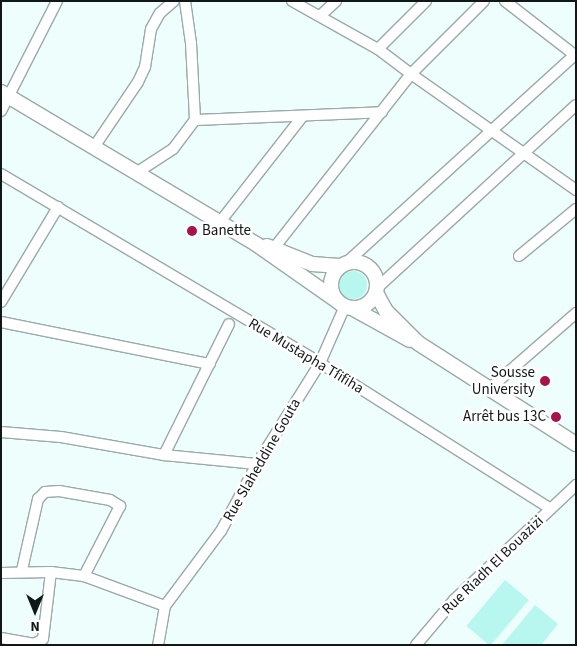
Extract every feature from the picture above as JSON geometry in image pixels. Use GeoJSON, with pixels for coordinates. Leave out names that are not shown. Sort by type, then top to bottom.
{"type":"FeatureCollection","features":[{"type":"Feature","properties":{"kind":"main road"},"geometry":{"type":"LineString","coordinates":[[5,94],[256,244],[344,305],[418,343],[575,444]]}},
{"type":"Feature","properties":{"kind":"main road"},"geometry":{"type":"LineString","coordinates":[[256,244],[274,248],[312,264],[362,263],[369,267],[377,280],[376,290],[366,304],[344,305]]}},
{"type":"Feature","properties":{"kind":"main road"},"geometry":{"type":"LineString","coordinates":[[343,264],[330,286],[344,305]]}},
{"type":"Feature","properties":{"kind":"main road"},"geometry":{"type":"LineString","coordinates":[[376,290],[386,311],[418,343]]}},
{"type":"Feature","properties":{"kind":"street"},"geometry":{"type":"LineString","coordinates":[[1,111],[5,94],[57,1]]}},
{"type":"Feature","properties":{"kind":"street"},"geometry":{"type":"LineString","coordinates":[[94,147],[138,82],[145,67],[151,29],[160,13],[174,1]]}},
{"type":"Feature","properties":{"kind":"street"},"geometry":{"type":"LineString","coordinates":[[136,172],[173,149],[195,120],[192,43],[185,1]]}},
{"type":"Feature","properties":{"kind":"street"},"geometry":{"type":"LineString","coordinates":[[292,1],[378,49],[576,190]]}},
{"type":"Feature","properties":{"kind":"street"},"geometry":{"type":"LineString","coordinates":[[320,16],[336,1]]}},
{"type":"Feature","properties":{"kind":"street"},"geometry":{"type":"LineString","coordinates":[[378,49],[426,1]]}},
{"type":"Feature","properties":{"kind":"street"},"geometry":{"type":"LineString","coordinates":[[274,248],[411,74],[484,1]]}},
{"type":"Feature","properties":{"kind":"street"},"geometry":{"type":"LineString","coordinates":[[343,264],[491,128],[575,55],[504,1]]}},
{"type":"Feature","properties":{"kind":"street"},"geometry":{"type":"LineString","coordinates":[[376,290],[576,105]]}},
{"type":"Feature","properties":{"kind":"street"},"geometry":{"type":"LineString","coordinates":[[195,120],[302,117],[382,112]]}},
{"type":"Feature","properties":{"kind":"street"},"geometry":{"type":"LineString","coordinates":[[220,222],[302,117]]}},
{"type":"Feature","properties":{"kind":"street","name":"Rue Mustapha Tfifiha"},"geometry":{"type":"LineString","coordinates":[[1,174],[320,363],[551,509]]}},
{"type":"Feature","properties":{"kind":"street"},"geometry":{"type":"LineString","coordinates":[[1,302],[58,207]]}},
{"type":"Feature","properties":{"kind":"street"},"geometry":{"type":"LineString","coordinates":[[519,256],[576,209]]}},
{"type":"Feature","properties":{"kind":"street","name":"Rue Slaheddine Gouta"},"geometry":{"type":"LineString","coordinates":[[165,606],[221,531],[257,464],[320,363],[344,305]]}},
{"type":"Feature","properties":{"kind":"street"},"geometry":{"type":"LineString","coordinates":[[489,389],[576,313]]}},
{"type":"Feature","properties":{"kind":"street"},"geometry":{"type":"LineString","coordinates":[[1,322],[210,364]]}},
{"type":"Feature","properties":{"kind":"street"},"geometry":{"type":"LineString","coordinates":[[164,455],[229,324]]}},
{"type":"Feature","properties":{"kind":"street"},"geometry":{"type":"LineString","coordinates":[[1,432],[61,437],[164,455],[257,464]]}},
{"type":"Feature","properties":{"kind":"street","name":"Rue Riadh El Bouazizi"},"geometry":{"type":"LineString","coordinates":[[416,645],[454,600],[575,486]]}},
{"type":"Feature","properties":{"kind":"street"},"geometry":{"type":"LineString","coordinates":[[22,570],[38,499],[45,492],[59,491],[110,500],[120,506],[84,576]]}},
{"type":"Feature","properties":{"kind":"street"},"geometry":{"type":"LineString","coordinates":[[1,573],[22,570],[84,576],[165,606],[158,645]]}},
{"type":"Feature","properties":{"kind":"street"},"geometry":{"type":"LineString","coordinates":[[1,638],[34,644],[43,639],[51,572]]}},
{"type":"Feature","properties":{"kind":"shaded area"},"geometry":{"type":"Polygon","coordinates":[[[353,271],[363,275],[367,285],[363,295],[353,299],[343,295],[339,285],[343,275],[353,271]]]}},
{"type":"Feature","properties":{"kind":"shaded area"},"geometry":{"type":"Polygon","coordinates":[[[505,580],[529,600],[491,645],[466,626],[505,580]]]}},
{"type":"Feature","properties":{"kind":"shaded area"},"geometry":{"type":"Polygon","coordinates":[[[535,605],[558,624],[541,645],[502,645],[535,605]]]}},
{"type":"Feature","properties":{"kind":"place","name":"Banette"},"geometry":{"type":"Point","coordinates":[192,231]}},
{"type":"Feature","properties":{"kind":"place","name":"Sousse University"},"geometry":{"type":"Point","coordinates":[545,381]}},
{"type":"Feature","properties":{"kind":"place","name":"Arrêt bus 13C"},"geometry":{"type":"Point","coordinates":[556,417]}}]}
